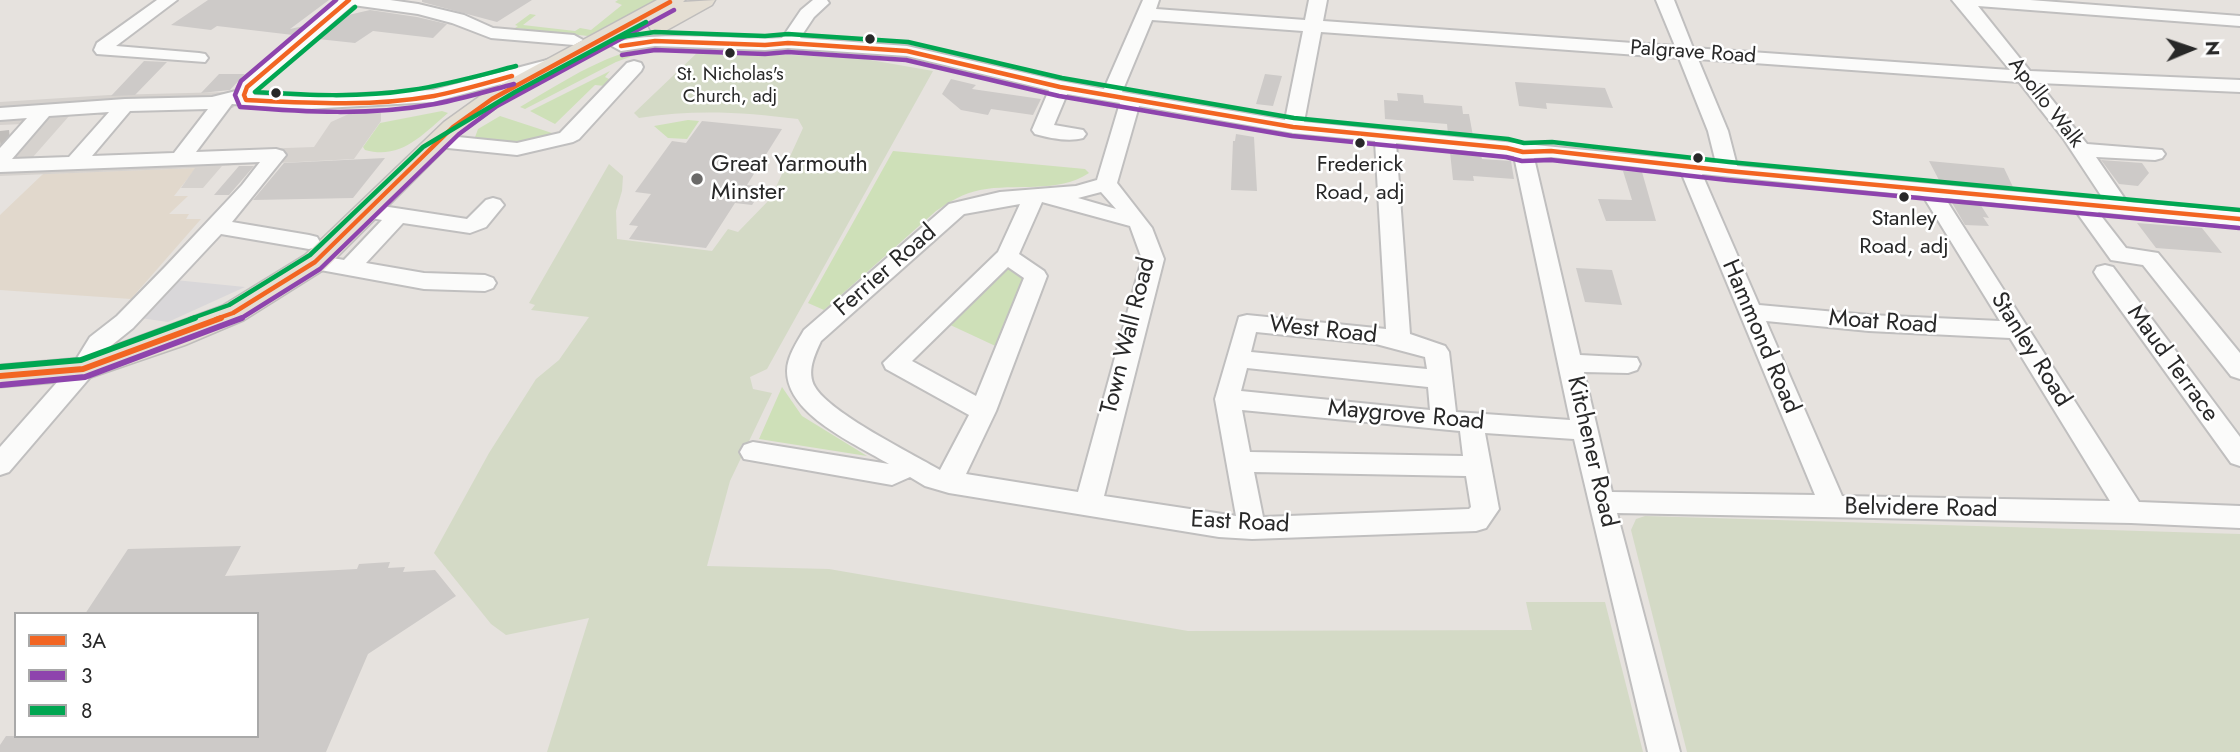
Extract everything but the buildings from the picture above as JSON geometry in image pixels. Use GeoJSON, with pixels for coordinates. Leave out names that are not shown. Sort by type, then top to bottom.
{"type":"FeatureCollection","features":[{"type":"Feature","properties":{"kind":"main road"},"geometry":{"type":"LineString","coordinates":[[0,376],[83,369],[233,313],[312,252],[384,213],[438,148],[470,122],[492,99],[551,65],[678,6],[704,0]]}},
{"type":"Feature","properties":{"kind":"main road"},"geometry":{"type":"LineString","coordinates":[[470,122],[650,30],[678,6]]}},
{"type":"Feature","properties":{"kind":"main road"},"geometry":{"type":"LineString","coordinates":[[551,65],[570,63],[620,37],[650,30]]}},
{"type":"Feature","properties":{"kind":"street"},"geometry":{"type":"LineString","coordinates":[[168,0],[103,47],[103,50],[199,58]]}},
{"type":"Feature","properties":{"kind":"street"},"geometry":{"type":"LineString","coordinates":[[180,159],[235,97],[351,0],[418,9],[458,19],[491,33],[575,40]]}},
{"type":"Feature","properties":{"kind":"street"},"geometry":{"type":"LineString","coordinates":[[1293,127],[1318,0]]}},
{"type":"Feature","properties":{"kind":"street"},"geometry":{"type":"LineString","coordinates":[[1665,0],[1718,131],[1728,171]]}},
{"type":"Feature","properties":{"kind":"street"},"geometry":{"type":"LineString","coordinates":[[1962,0],[2240,20]]}},
{"type":"Feature","properties":{"kind":"street","name":"Apollo Walk"},"geometry":{"type":"LineString","coordinates":[[1962,0],[2082,150],[2122,210]]}},
{"type":"Feature","properties":{"kind":"street"},"geometry":{"type":"LineString","coordinates":[[787,43],[807,14],[820,4]]}},
{"type":"Feature","properties":{"kind":"street"},"geometry":{"type":"LineString","coordinates":[[678,6],[682,22],[694,32]]}},
{"type":"Feature","properties":{"kind":"street"},"geometry":{"type":"LineString","coordinates":[[1105,184],[1121,97],[1149,7]]}},
{"type":"Feature","properties":{"kind":"street","name":"Palgrave Road"},"geometry":{"type":"LineString","coordinates":[[1149,7],[1311,27],[2024,77],[2240,86]]}},
{"type":"Feature","properties":{"kind":"street"},"geometry":{"type":"LineString","coordinates":[[650,30],[770,38],[787,43]]}},
{"type":"Feature","properties":{"kind":"street"},"geometry":{"type":"LineString","coordinates":[[621,46],[655,41],[765,46],[787,43],[907,51],[1060,87],[1293,127],[1507,148],[1523,152],[1550,150],[1728,171],[2240,219]]}},
{"type":"Feature","properties":{"kind":"street"},"geometry":{"type":"LineString","coordinates":[[0,114],[125,105],[212,103],[235,97],[273,103],[394,100],[433,96],[551,65]]}},
{"type":"Feature","properties":{"kind":"street"},"geometry":{"type":"LineString","coordinates":[[438,148],[517,149],[566,138],[572,135],[623,72]]}},
{"type":"Feature","properties":{"kind":"street"},"geometry":{"type":"LineString","coordinates":[[1060,87],[1042,130],[1076,134]]}},
{"type":"Feature","properties":{"kind":"street"},"geometry":{"type":"LineString","coordinates":[[394,100],[452,104],[461,107],[470,122]]}},
{"type":"Feature","properties":{"kind":"street"},"geometry":{"type":"LineString","coordinates":[[75,163],[125,105]]}},
{"type":"Feature","properties":{"kind":"street"},"geometry":{"type":"LineString","coordinates":[[0,163],[15,139],[43,111]]}},
{"type":"Feature","properties":{"kind":"street"},"geometry":{"type":"LineString","coordinates":[[1385,135],[1399,340],[1421,343],[1437,352],[1444,420]]}},
{"type":"Feature","properties":{"kind":"street"},"geometry":{"type":"LineString","coordinates":[[2082,150],[2155,154]]}},
{"type":"Feature","properties":{"kind":"street","name":"Kitchener Road"},"geometry":{"type":"LineString","coordinates":[[1523,152],[1601,502],[1664,752]]}},
{"type":"Feature","properties":{"kind":"street"},"geometry":{"type":"LineString","coordinates":[[0,163],[75,163],[276,155],[216,226],[125,322],[98,343],[83,369],[0,465]]}},
{"type":"Feature","properties":{"kind":"street","name":"Hammond Road"},"geometry":{"type":"LineString","coordinates":[[1688,165],[1834,508]]}},
{"type":"Feature","properties":{"kind":"street","name":"Ferrier Road"},"geometry":{"type":"LineString","coordinates":[[824,412],[802,388],[799,370],[801,358],[811,336],[957,209],[1000,199],[1076,192],[1105,184]]}},
{"type":"Feature","properties":{"kind":"street","name":"Town Wall Road"},"geometry":{"type":"LineString","coordinates":[[1088,505],[1109,417],[1153,259],[1152,247],[1146,234],[1105,184]]}},
{"type":"Feature","properties":{"kind":"street","name":"Stanley Road"},"geometry":{"type":"LineString","coordinates":[[1929,188],[2131,512]]}},
{"type":"Feature","properties":{"kind":"street"},"geometry":{"type":"LineString","coordinates":[[983,411],[895,363],[1006,257],[1040,196]]}},
{"type":"Feature","properties":{"kind":"street","name":"Ferrier Road"},"geometry":{"type":"LineString","coordinates":[[1040,196],[1135,221]]}},
{"type":"Feature","properties":{"kind":"street"},"geometry":{"type":"LineString","coordinates":[[2081,204],[2119,256],[2150,258],[2240,370]]}},
{"type":"Feature","properties":{"kind":"street"},"geometry":{"type":"LineString","coordinates":[[348,269],[384,213],[470,226],[478,222],[493,205]]}},
{"type":"Feature","properties":{"kind":"street"},"geometry":{"type":"LineString","coordinates":[[216,226],[312,252],[348,269],[424,281],[485,283]]}},
{"type":"Feature","properties":{"kind":"street"},"geometry":{"type":"LineString","coordinates":[[948,483],[983,411],[1036,276],[1006,257]]}},
{"type":"Feature","properties":{"kind":"street","name":"Maud Terrace"},"geometry":{"type":"LineString","coordinates":[[2105,272],[2240,456]]}},
{"type":"Feature","properties":{"kind":"street","name":"Moat Road"},"geometry":{"type":"LineString","coordinates":[[1750,312],[1869,323],[2017,330]]}},
{"type":"Feature","properties":{"kind":"street","name":"West Road"},"geometry":{"type":"LineString","coordinates":[[1252,528],[1227,399],[1247,323],[1399,340]]}},
{"type":"Feature","properties":{"kind":"street"},"geometry":{"type":"LineString","coordinates":[[1238,359],[1440,379]]}},
{"type":"Feature","properties":{"kind":"street"},"geometry":{"type":"LineString","coordinates":[[1571,363],[1628,364]]}},
{"type":"Feature","properties":{"kind":"street","name":"Maygrove Road"},"geometry":{"type":"LineString","coordinates":[[1227,399],[1471,423],[1585,430]]}},
{"type":"Feature","properties":{"kind":"street","name":"East Road"},"geometry":{"type":"LineString","coordinates":[[824,412],[934,479],[948,483],[1219,526],[1252,528],[1476,520],[1485,509],[1471,423]]}},
{"type":"Feature","properties":{"kind":"street"},"geometry":{"type":"LineString","coordinates":[[753,452],[892,475],[911,465]]}},
{"type":"Feature","properties":{"kind":"street"},"geometry":{"type":"LineString","coordinates":[[1239,462],[1478,466]]}},
{"type":"Feature","properties":{"kind":"street","name":"Belvidere Road"},"geometry":{"type":"LineString","coordinates":[[1601,502],[2131,512],[2240,517]]}},
{"type":"Feature","properties":{"kind":"shaded area"},"geometry":{"type":"Polygon","coordinates":[[[247,87],[233,108],[70,115],[33,157],[314,147],[331,122],[351,113],[376,110],[381,113],[381,121],[354,159],[222,166],[203,188],[181,188],[195,168],[0,176],[0,152],[23,124],[0,125],[0,102],[109,95],[227,92],[247,87]]]}},
{"type":"Feature","properties":{"kind":"shaded area"},"geometry":{"type":"Polygon","coordinates":[[[196,168],[174,196],[188,196],[169,214],[189,214],[186,219],[201,219],[131,299],[0,290],[0,215],[43,174],[196,168]]]}},
{"type":"Feature","properties":{"kind":"shaded area"},"geometry":{"type":"Polygon","coordinates":[[[175,280],[245,287],[168,322],[140,318],[175,280]]]}},
{"type":"Feature","properties":{"kind":"green space"},"geometry":{"type":"Polygon","coordinates":[[[656,0],[588,36],[515,28],[518,26],[515,25],[530,14],[536,15],[523,25],[575,31],[580,28],[591,30],[622,5],[615,2],[656,0]]]}},
{"type":"Feature","properties":{"kind":"green space"},"geometry":{"type":"Polygon","coordinates":[[[663,45],[616,62],[525,109],[520,107],[607,59],[625,52],[663,45]]]}},
{"type":"Feature","properties":{"kind":"green space"},"geometry":{"type":"Polygon","coordinates":[[[699,51],[859,58],[933,71],[767,369],[750,377],[753,389],[772,393],[730,481],[707,566],[829,569],[1188,631],[1532,630],[1526,602],[1605,602],[1643,752],[547,752],[589,618],[506,635],[491,624],[434,553],[489,453],[536,379],[559,360],[589,317],[531,310],[535,305],[529,303],[609,164],[623,176],[616,211],[617,239],[712,251],[728,229],[738,232],[771,198],[803,128],[798,119],[719,113],[679,113],[639,118],[634,113],[699,51]]]}},
{"type":"Feature","properties":{"kind":"green space"},"geometry":{"type":"Polygon","coordinates":[[[610,71],[605,77],[611,80],[605,86],[595,85],[555,124],[530,111],[610,71]]]}},
{"type":"Feature","properties":{"kind":"green space"},"geometry":{"type":"Polygon","coordinates":[[[442,111],[448,113],[420,137],[400,148],[390,152],[378,152],[365,150],[363,147],[380,123],[442,111]]]}},
{"type":"Feature","properties":{"kind":"green space"},"geometry":{"type":"Polygon","coordinates":[[[500,116],[555,134],[519,146],[474,140],[478,129],[500,116]]]}},
{"type":"Feature","properties":{"kind":"green space"},"geometry":{"type":"Polygon","coordinates":[[[688,120],[699,121],[687,139],[668,138],[654,126],[688,120]]]}},
{"type":"Feature","properties":{"kind":"green space"},"geometry":{"type":"Polygon","coordinates":[[[893,151],[1085,169],[1089,173],[1064,184],[993,188],[974,191],[951,201],[936,211],[824,310],[808,303],[893,151]]]}},
{"type":"Feature","properties":{"kind":"green space"},"geometry":{"type":"Polygon","coordinates":[[[1007,267],[1015,267],[1028,274],[1004,350],[946,323],[1007,267]]]}},
{"type":"Feature","properties":{"kind":"green space"},"geometry":{"type":"Polygon","coordinates":[[[782,387],[802,416],[867,456],[759,439],[782,387]]]}},
{"type":"Feature","properties":{"kind":"green space"},"geometry":{"type":"Polygon","coordinates":[[[1645,516],[2240,534],[2240,752],[1687,752],[1631,530],[1636,519],[1645,516]]]}},
{"type":"Feature","properties":{"kind":"tunnel"},"geometry":{"type":"LineString","coordinates":[[0,141],[10,140]]}},
{"type":"Feature","properties":{"kind":"transit line","name":"3"},"geometry":{"type":"LineString","coordinates":[[336,0],[241,81],[235,95],[240,107],[306,112],[395,109],[435,104],[514,84]]}},
{"type":"Feature","properties":{"kind":"transit line","name":"3A"},"geometry":{"type":"LineString","coordinates":[[349,0],[247,87],[244,95],[246,100],[387,102],[444,94],[512,76]]}},
{"type":"Feature","properties":{"kind":"transit line","name":"3A"},"geometry":{"type":"LineString","coordinates":[[0,376],[83,369],[233,313],[315,262],[453,127],[492,99],[670,2]]}},
{"type":"Feature","properties":{"kind":"transit line","name":"8"},"geometry":{"type":"LineString","coordinates":[[355,7],[255,92],[321,95],[388,93],[442,85],[516,66]]}},
{"type":"Feature","properties":{"kind":"transit line","name":"3"},"geometry":{"type":"LineString","coordinates":[[1,385],[85,377],[237,321],[320,269],[459,134],[497,106],[674,10]]}},
{"type":"Feature","properties":{"kind":"transit line","name":"8"},"geometry":{"type":"LineString","coordinates":[[0,367],[81,360],[229,305],[310,255],[423,147],[515,92],[646,22]]}},
{"type":"Feature","properties":{"kind":"transit line","name":"8"},"geometry":{"type":"LineString","coordinates":[[620,37],[655,32],[765,36],[788,34],[908,42],[1062,78],[1294,118],[1508,139],[1524,143],[1552,142],[1729,162],[2240,210]]}},
{"type":"Feature","properties":{"kind":"transit line","name":"3A"},"geometry":{"type":"LineString","coordinates":[[621,46],[655,41],[765,45],[788,43],[907,51],[1060,87],[1293,127],[1507,148],[1523,152],[1551,151],[1728,171],[2240,219]]}},
{"type":"Feature","properties":{"kind":"transit line","name":"3"},"geometry":{"type":"LineString","coordinates":[[622,55],[655,50],[765,54],[788,52],[906,60],[1059,96],[1292,136],[1506,157],[1522,161],[1551,160],[1727,180],[2239,228]]}},
{"type":"Feature","properties":{"kind":"place","name":"St. Nicholas's Church, adj"},"geometry":{"type":"Point","coordinates":[730,53]}},
{"type":"Feature","properties":{"kind":"place","name":"Frederick Road, adj"},"geometry":{"type":"Point","coordinates":[1360,143]}},
{"type":"Feature","properties":{"kind":"place","name":"Great Yarmouth Minster"},"geometry":{"type":"Point","coordinates":[697,179]}},
{"type":"Feature","properties":{"kind":"place","name":"Stanley Road, adj"},"geometry":{"type":"Point","coordinates":[1904,197]}}]}
